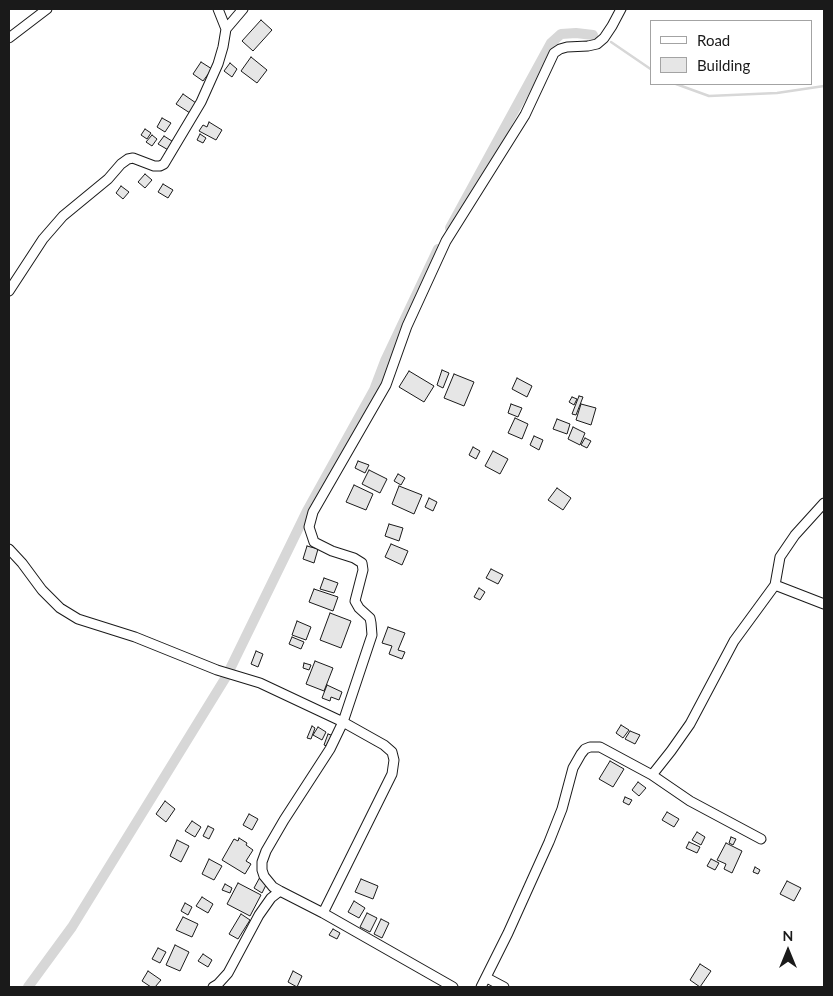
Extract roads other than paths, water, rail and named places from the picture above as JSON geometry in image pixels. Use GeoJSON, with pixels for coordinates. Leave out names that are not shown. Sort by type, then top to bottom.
{"type":"FeatureCollection","features":[{"type":"Feature","properties":{"kind":"street"},"geometry":{"type":"LineString","coordinates":[[9,38],[47,9]]}},
{"type":"Feature","properties":{"kind":"street"},"geometry":{"type":"LineString","coordinates":[[218,9],[226,29]]}},
{"type":"Feature","properties":{"kind":"street"},"geometry":{"type":"LineString","coordinates":[[9,291],[43,239],[63,216],[108,179],[121,164],[133,158],[154,166],[164,164],[201,102],[218,64],[226,29],[242,9]]}},
{"type":"Feature","properties":{"kind":"street"},"geometry":{"type":"LineString","coordinates":[[453,987],[324,913],[273,887],[264,876],[262,870],[262,862],[266,851],[330,748],[343,722],[372,635],[371,623],[367,614],[358,608],[355,601],[363,570],[362,563],[359,560],[332,551],[314,542],[309,527],[313,512],[386,385],[407,326],[446,240],[525,115],[554,53],[567,47],[597,44],[612,26],[620,9]]}},
{"type":"Feature","properties":{"kind":"street"},"geometry":{"type":"LineString","coordinates":[[652,776],[690,724],[734,642],[775,586],[780,557],[795,535],[824,503]]}},
{"type":"Feature","properties":{"kind":"street"},"geometry":{"type":"LineString","coordinates":[[9,549],[42,590],[60,608],[78,619],[135,637],[217,670],[260,683],[343,722],[384,745],[392,752],[394,760],[392,774],[324,913]]}},
{"type":"Feature","properties":{"kind":"street"},"geometry":{"type":"LineString","coordinates":[[775,586],[824,604]]}},
{"type":"Feature","properties":{"kind":"street"},"geometry":{"type":"LineString","coordinates":[[481,987],[487,978],[549,842],[562,809],[573,768],[585,749],[590,746],[600,747],[761,839]]}},
{"type":"Feature","properties":{"kind":"street"},"geometry":{"type":"LineString","coordinates":[[213,987],[228,973],[259,915],[271,898],[280,891]]}},
{"type":"Feature","properties":{"kind":"street"},"geometry":{"type":"LineString","coordinates":[[487,978],[504,987]]}},
{"type":"Feature","properties":{"kind":"waterway"},"geometry":{"type":"LineString","coordinates":[[450,228],[551,43],[561,34],[593,35]]}},
{"type":"Feature","properties":{"kind":"waterway"},"geometry":{"type":"LineString","coordinates":[[611,42],[650,69]]}},
{"type":"Feature","properties":{"kind":"waterway"},"geometry":{"type":"LineString","coordinates":[[679,85],[709,96],[777,93],[824,86]]}},
{"type":"Feature","properties":{"kind":"waterway"},"geometry":{"type":"LineString","coordinates":[[230,669],[307,511],[374,390],[385,361],[438,249]]}},
{"type":"Feature","properties":{"kind":"waterway"},"geometry":{"type":"LineString","coordinates":[[28,987],[72,927],[226,677]]}}]}
